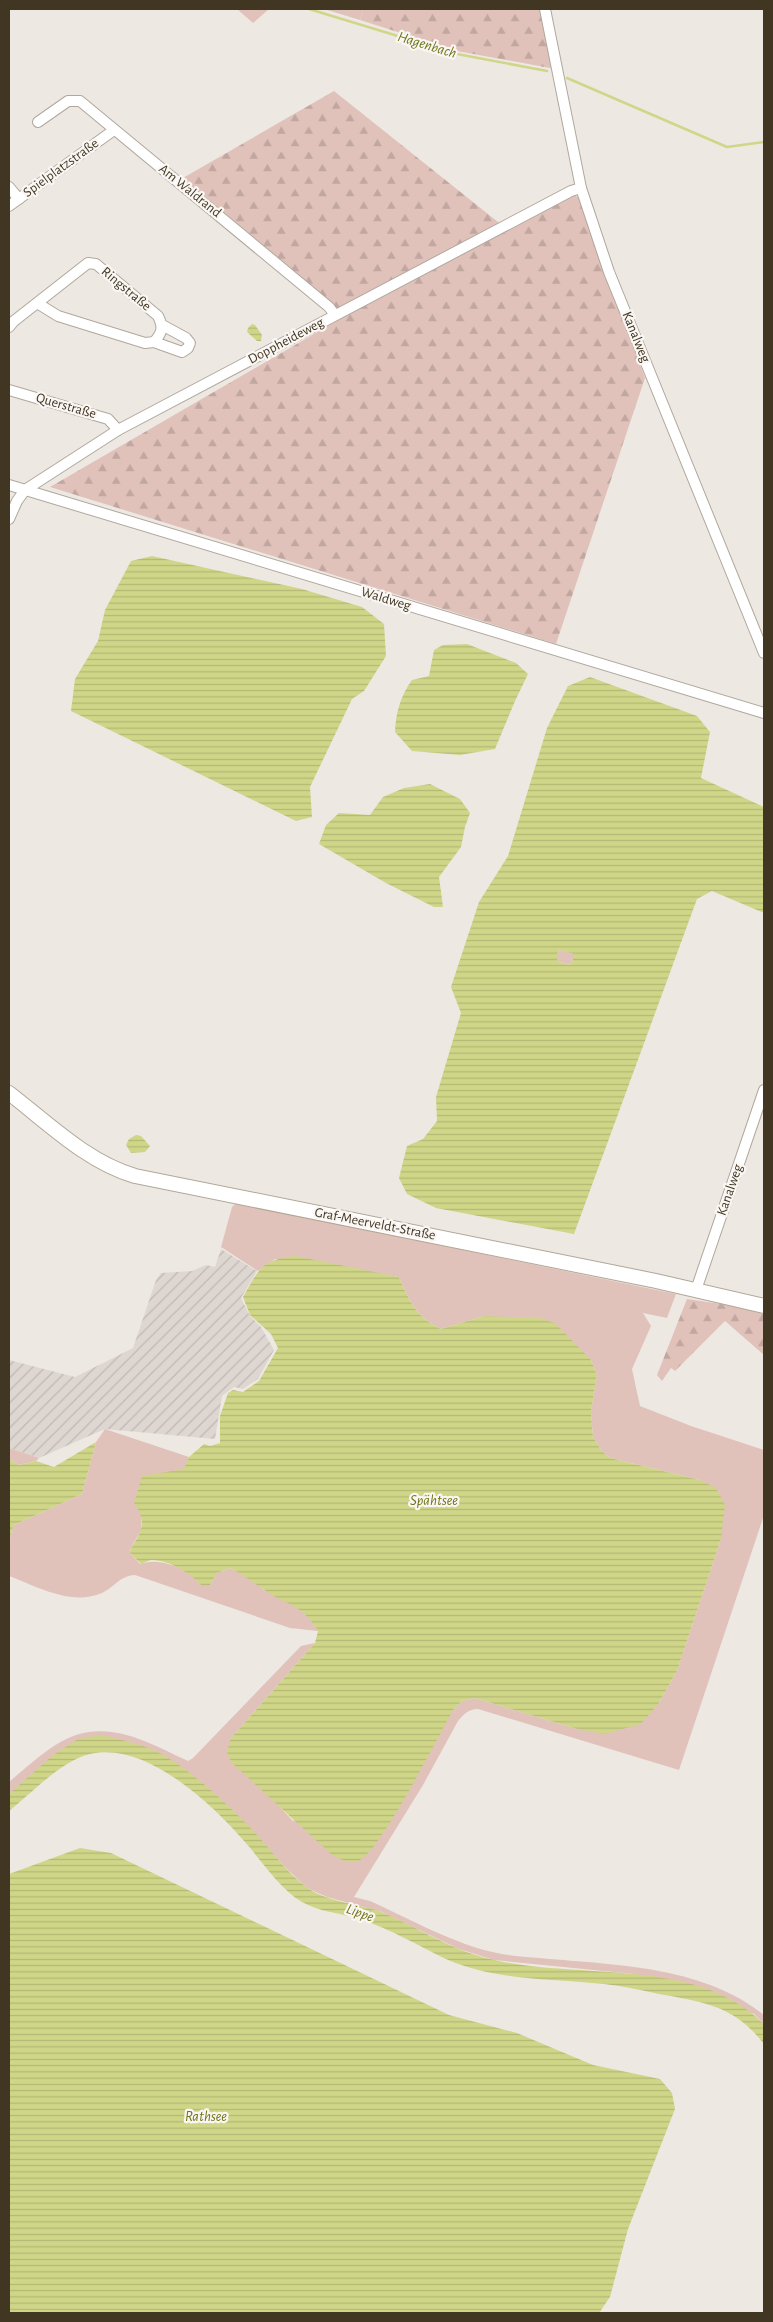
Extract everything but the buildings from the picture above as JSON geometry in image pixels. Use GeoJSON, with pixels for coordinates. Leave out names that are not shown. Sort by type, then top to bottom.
{"type":"FeatureCollection","features":[{"type":"Feature","properties":{"kind":"main road","name":"Graf-Meerveldt-Straße"},"geometry":{"type":"LineString","coordinates":[[9,1093],[96,1159],[128,1174],[696,1290],[764,1306]]}},
{"type":"Feature","properties":{"kind":"street","name":"Kanalweg"},"geometry":{"type":"LineString","coordinates":[[545,9],[582,188],[609,272],[764,653]]}},
{"type":"Feature","properties":{"kind":"street","name":"Am Waldrand"},"geometry":{"type":"LineString","coordinates":[[38,122],[68,101],[80,101],[329,307],[335,315]]}},
{"type":"Feature","properties":{"kind":"street","name":"Spielplatzstraße"},"geometry":{"type":"LineString","coordinates":[[9,206],[114,130]]}},
{"type":"Feature","properties":{"kind":"street"},"geometry":{"type":"LineString","coordinates":[[9,187],[19,199]]}},
{"type":"Feature","properties":{"kind":"street","name":"Doppheideweg"},"geometry":{"type":"LineString","coordinates":[[9,518],[25,490],[118,430],[571,191],[582,188]]}},
{"type":"Feature","properties":{"kind":"street","name":"Ringstraße"},"geometry":{"type":"LineString","coordinates":[[9,327],[88,263],[96,264],[158,316],[162,325],[160,335],[154,342]]}},
{"type":"Feature","properties":{"kind":"street","name":"Ringstraße"},"geometry":{"type":"LineString","coordinates":[[37,303],[58,316],[145,343],[154,342],[182,352],[188,348],[190,343],[186,338],[162,325]]}},
{"type":"Feature","properties":{"kind":"street","name":"Querstraße"},"geometry":{"type":"LineString","coordinates":[[9,390],[108,419],[118,430]]}},
{"type":"Feature","properties":{"kind":"street","name":"Waldweg"},"geometry":{"type":"LineString","coordinates":[[9,485],[764,713]]}},
{"type":"Feature","properties":{"kind":"street","name":"Kanalweg"},"geometry":{"type":"LineString","coordinates":[[696,1290],[764,1090]]}},
{"type":"Feature","properties":{"kind":"shaded area"},"geometry":{"type":"Polygon","coordinates":[[[221,1249],[257,1271],[241,1298],[250,1316],[261,1327],[274,1350],[258,1379],[243,1389],[234,1387],[222,1396],[215,1439],[105,1429],[39,1458],[9,1448],[9,1360],[75,1377],[133,1348],[156,1280],[161,1273],[192,1271],[206,1265],[215,1267],[221,1249]]]}},
{"type":"Feature","properties":{"kind":"green space"},"geometry":{"type":"Polygon","coordinates":[[[237,9],[269,9],[253,23],[237,9]]]}},
{"type":"Feature","properties":{"kind":"green space"},"geometry":{"type":"Polygon","coordinates":[[[324,9],[363,9],[360,20],[324,9]]]}},
{"type":"Feature","properties":{"kind":"green space"},"geometry":{"type":"Polygon","coordinates":[[[363,9],[541,9],[555,69],[457,51],[360,20],[363,9]]]}},
{"type":"Feature","properties":{"kind":"green space"},"geometry":{"type":"Polygon","coordinates":[[[334,91],[508,230],[574,195],[579,198],[645,378],[556,644],[50,487],[345,316],[183,178],[334,91]]]}},
{"type":"Feature","properties":{"kind":"green space"},"geometry":{"type":"Polygon","coordinates":[[[560,950],[573,954],[573,960],[570,965],[557,961],[557,954],[560,950]]]}},
{"type":"Feature","properties":{"kind":"green space"},"geometry":{"type":"Polygon","coordinates":[[[236,1203],[676,1294],[667,1318],[643,1313],[651,1326],[632,1369],[640,1406],[691,1426],[764,1450],[764,1515],[679,1770],[478,1709],[469,1711],[458,1721],[423,1785],[354,1897],[370,1901],[449,1938],[497,1953],[634,1967],[690,1978],[716,1987],[741,1999],[764,2015],[764,2024],[754,2014],[634,1974],[494,1960],[459,1949],[382,1912],[327,1897],[307,1888],[230,1808],[188,1774],[101,1735],[9,1794],[9,1782],[33,1762],[66,1739],[84,1733],[101,1731],[118,1733],[153,1744],[188,1761],[301,1646],[315,1643],[231,1738],[264,1790],[293,1821],[453,1710],[462,1701],[475,1698],[577,1729],[659,1703],[677,1671],[721,1539],[700,1480],[610,1458],[601,1450],[593,1437],[591,1412],[597,1375],[591,1360],[484,1316],[441,1329],[425,1319],[414,1308],[399,1277],[275,1259],[258,1271],[221,1247],[232,1207],[236,1203]]]}},
{"type":"Feature","properties":{"kind":"green space"},"geometry":{"type":"Polygon","coordinates":[[[687,1299],[728,1305],[764,1314],[764,1355],[725,1321],[675,1371],[671,1368],[662,1381],[657,1375],[687,1299]]]}},
{"type":"Feature","properties":{"kind":"green space"},"geometry":{"type":"Polygon","coordinates":[[[105,1429],[189,1457],[185,1469],[142,1514],[141,1530],[129,1552],[140,1564],[159,1562],[168,1564],[210,1585],[217,1573],[230,1568],[249,1578],[264,1590],[295,1606],[309,1617],[318,1631],[290,1628],[135,1575],[125,1577],[102,1593],[78,1597],[43,1590],[9,1576],[9,1540],[14,1525],[82,1494],[96,1442],[105,1429]]]}},
{"type":"Feature","properties":{"kind":"green space"},"geometry":{"type":"Polygon","coordinates":[[[9,1448],[39,1458],[36,1461],[19,1465],[9,1459],[9,1448]]]}},
{"type":"Feature","properties":{"kind":"water"},"geometry":{"type":"Polygon","coordinates":[[[252,324],[255,325],[262,335],[261,341],[257,341],[247,332],[252,324]]]}},
{"type":"Feature","properties":{"kind":"water"},"geometry":{"type":"Polygon","coordinates":[[[152,556],[302,589],[362,607],[384,624],[386,656],[364,691],[352,699],[310,787],[312,817],[296,821],[71,711],[75,679],[98,641],[105,610],[131,561],[152,556]]]}},
{"type":"Feature","properties":{"kind":"water"},"geometry":{"type":"Polygon","coordinates":[[[467,644],[516,663],[528,674],[495,749],[460,755],[412,751],[395,732],[396,718],[404,692],[412,680],[429,676],[434,650],[443,645],[467,644]]]}},
{"type":"Feature","properties":{"kind":"water"},"geometry":{"type":"Polygon","coordinates":[[[590,677],[697,716],[710,732],[701,778],[764,807],[764,913],[712,891],[697,899],[574,1234],[436,1208],[407,1194],[399,1178],[407,1146],[423,1139],[437,1121],[436,1097],[461,1013],[451,987],[479,902],[508,856],[547,728],[568,686],[590,677]],[[560,950],[557,954],[557,961],[570,965],[573,960],[573,954],[560,950]]]}},
{"type":"Feature","properties":{"kind":"water"},"geometry":{"type":"Polygon","coordinates":[[[430,784],[460,799],[470,813],[461,847],[439,877],[443,907],[434,907],[386,883],[319,844],[326,825],[339,813],[370,815],[383,797],[404,788],[430,784]]]}},
{"type":"Feature","properties":{"kind":"water"},"geometry":{"type":"Polygon","coordinates":[[[136,1135],[141,1136],[150,1146],[145,1152],[131,1153],[126,1145],[129,1139],[136,1135]]]}},
{"type":"Feature","properties":{"kind":"water","name":"Spähtsee"},"geometry":{"type":"Polygon","coordinates":[[[295,1256],[399,1277],[414,1308],[425,1319],[441,1329],[484,1316],[539,1318],[555,1323],[591,1360],[597,1375],[591,1412],[593,1437],[601,1450],[610,1458],[700,1480],[716,1488],[725,1505],[721,1539],[677,1671],[659,1703],[641,1724],[604,1734],[577,1729],[475,1698],[462,1701],[453,1710],[409,1791],[382,1835],[370,1851],[360,1860],[352,1862],[345,1861],[331,1854],[231,1762],[227,1752],[231,1738],[315,1643],[318,1631],[299,1609],[230,1568],[217,1573],[210,1585],[202,1586],[186,1572],[173,1565],[152,1560],[141,1564],[129,1552],[141,1528],[141,1516],[134,1503],[142,1476],[184,1469],[189,1457],[204,1444],[210,1446],[220,1443],[220,1416],[228,1393],[233,1390],[243,1392],[259,1381],[278,1348],[271,1334],[250,1315],[243,1297],[253,1279],[268,1263],[295,1256]]]}},
{"type":"Feature","properties":{"kind":"water"},"geometry":{"type":"Polygon","coordinates":[[[96,1442],[82,1494],[14,1525],[9,1540],[9,1459],[19,1465],[36,1461],[54,1467],[96,1442]]]}},
{"type":"Feature","properties":{"kind":"water","name":"Lippe"},"geometry":{"type":"Polygon","coordinates":[[[101,1735],[155,1751],[188,1771],[225,1803],[293,1875],[314,1892],[384,1913],[459,1949],[495,1960],[535,1966],[658,1977],[697,1986],[733,2001],[764,2024],[764,2044],[742,2021],[704,2003],[632,1988],[584,1982],[524,1978],[484,1971],[446,1959],[371,1923],[323,1910],[302,1902],[271,1874],[215,1810],[176,1779],[155,1766],[133,1757],[111,1752],[79,1757],[47,1778],[9,1811],[9,1794],[53,1755],[78,1739],[101,1735]]]}},
{"type":"Feature","properties":{"kind":"water","name":"Rathsee"},"geometry":{"type":"Polygon","coordinates":[[[80,1848],[111,1853],[449,2015],[517,2033],[593,2065],[660,2079],[672,2093],[675,2109],[628,2229],[610,2297],[599,2313],[9,2313],[9,1874],[80,1848]]]}},
{"type":"Feature","properties":{"kind":"waterway","name":"Hagenbach"},"geometry":{"type":"LineString","coordinates":[[309,9],[457,54],[547,71]]}},
{"type":"Feature","properties":{"kind":"waterway","name":"Hagenbach"},"geometry":{"type":"LineString","coordinates":[[567,78],[727,147],[764,142]]}}]}
